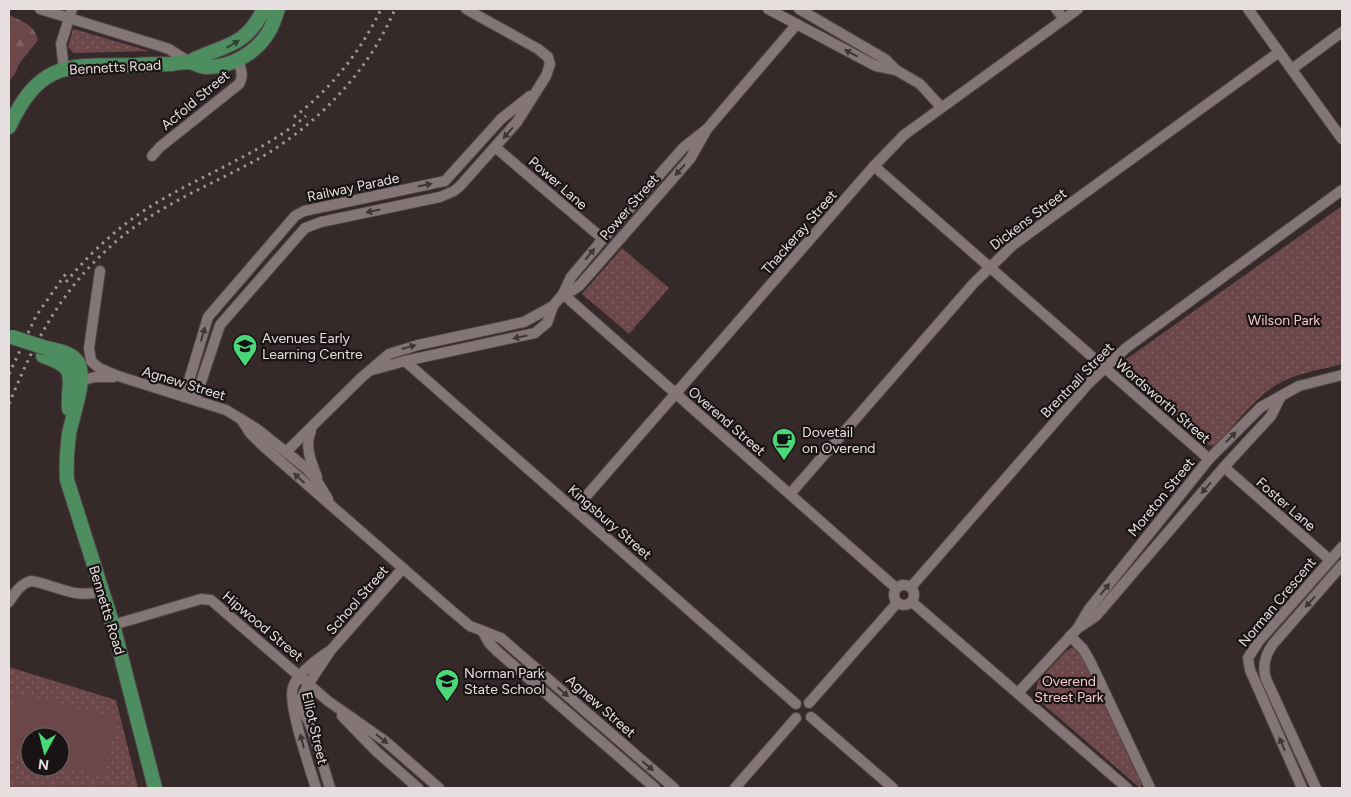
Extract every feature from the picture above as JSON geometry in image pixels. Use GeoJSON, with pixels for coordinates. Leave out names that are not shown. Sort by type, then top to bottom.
{"type":"FeatureCollection","features":[{"type":"Feature","properties":{"kind":"main road","name":"Bennetts Road"},"geometry":{"type":"LineString","coordinates":[[189,62],[238,41],[254,26],[264,9]]}},
{"type":"Feature","properties":{"kind":"main road","name":"Bennetts Road"},"geometry":{"type":"LineString","coordinates":[[9,127],[29,91],[46,77],[64,69],[84,66],[189,62],[205,68],[223,66],[238,60],[262,42],[269,33],[278,9]]}},
{"type":"Feature","properties":{"kind":"main road","name":"Bennetts Road"},"geometry":{"type":"LineString","coordinates":[[10,342],[75,359],[80,368],[80,381],[69,432],[66,462],[67,480],[113,625],[155,788]]}},
{"type":"Feature","properties":{"kind":"main road","name":"Bennetts Road"},"geometry":{"type":"LineString","coordinates":[[44,352],[62,364],[70,375],[68,402],[69,432]]}},
{"type":"Feature","properties":{"kind":"street","name":"Bennetts Road"},"geometry":{"type":"LineString","coordinates":[[40,9],[70,13],[169,49],[189,62]]}},
{"type":"Feature","properties":{"kind":"street","name":"Railway Parade"},"geometry":{"type":"LineString","coordinates":[[195,400],[220,325],[305,228],[321,222],[446,195],[457,188],[517,122],[549,70],[550,63],[548,57],[531,44],[466,9]]}},
{"type":"Feature","properties":{"kind":"street"},"geometry":{"type":"LineString","coordinates":[[768,9],[876,66],[896,70]]}},
{"type":"Feature","properties":{"kind":"street"},"geometry":{"type":"LineString","coordinates":[[799,9],[885,59],[896,70],[920,84],[941,107]]}},
{"type":"Feature","properties":{"kind":"street"},"geometry":{"type":"LineString","coordinates":[[1056,9],[1064,19]]}},
{"type":"Feature","properties":{"kind":"street","name":"Thackeray Street"},"geometry":{"type":"LineString","coordinates":[[575,509],[874,166],[904,135],[1078,9]]}},
{"type":"Feature","properties":{"kind":"street"},"geometry":{"type":"LineString","coordinates":[[1248,9],[1342,139]]}},
{"type":"Feature","properties":{"kind":"street"},"geometry":{"type":"LineString","coordinates":[[64,69],[61,44],[70,13]]}},
{"type":"Feature","properties":{"kind":"street","name":"Power Street"},"geometry":{"type":"LineString","coordinates":[[563,294],[576,288],[690,159],[707,129],[796,24]]}},
{"type":"Feature","properties":{"kind":"street"},"geometry":{"type":"LineString","coordinates":[[1292,69],[1342,32]]}},
{"type":"Feature","properties":{"kind":"street","name":"Dickens Street"},"geometry":{"type":"LineString","coordinates":[[790,494],[990,266],[1013,245],[1279,52]]}},
{"type":"Feature","properties":{"kind":"street","name":"Acfold Street"},"geometry":{"type":"LineString","coordinates":[[152,156],[160,147],[239,84],[242,72],[238,60]]}},
{"type":"Feature","properties":{"kind":"street","name":"Railway Parade"},"geometry":{"type":"LineString","coordinates":[[184,397],[210,314],[298,214],[311,209],[445,181],[501,119],[535,92]]}},
{"type":"Feature","properties":{"kind":"street","name":"Power Street"},"geometry":{"type":"LineString","coordinates":[[287,451],[368,372],[384,358],[395,352],[418,345],[527,321],[553,306],[563,294],[571,277],[602,239],[683,148],[707,129]]}},
{"type":"Feature","properties":{"kind":"street","name":"Power Lane"},"geometry":{"type":"LineString","coordinates":[[495,147],[602,239]]}},
{"type":"Feature","properties":{"kind":"street","name":"Wordsworth Street"},"geometry":{"type":"LineString","coordinates":[[874,166],[1209,459]]}},
{"type":"Feature","properties":{"kind":"street","name":"Brentnall Street"},"geometry":{"type":"LineString","coordinates":[[911,587],[1088,384],[1105,367],[1126,348],[1342,190]]}},
{"type":"Feature","properties":{"kind":"street","name":"Agnew Street"},"geometry":{"type":"LineString","coordinates":[[100,272],[88,348],[89,358],[96,366],[118,376],[226,410],[265,434],[287,451],[310,472],[336,510]]}},
{"type":"Feature","properties":{"kind":"street","name":"Overend Street"},"geometry":{"type":"LineString","coordinates":[[563,294],[896,588]]}},
{"type":"Feature","properties":{"kind":"street","name":"Power Street"},"geometry":{"type":"LineString","coordinates":[[368,372],[405,361],[535,333],[547,323],[553,306]]}},
{"type":"Feature","properties":{"kind":"street","name":"Kingsbury Street"},"geometry":{"type":"LineString","coordinates":[[405,361],[796,704]]}},
{"type":"Feature","properties":{"kind":"street"},"geometry":{"type":"LineString","coordinates":[[193,366],[204,370]]}},
{"type":"Feature","properties":{"kind":"street","name":"Moreton Street"},"geometry":{"type":"LineString","coordinates":[[1018,692],[1074,632],[1089,609],[1209,459],[1261,407],[1298,386],[1342,375]]}},
{"type":"Feature","properties":{"kind":"street","name":"Agnew Street"},"geometry":{"type":"LineString","coordinates":[[80,381],[97,377],[118,376]]}},
{"type":"Feature","properties":{"kind":"street","name":"Moreton Street"},"geometry":{"type":"LineString","coordinates":[[1074,632],[1096,616],[1271,416],[1281,396]]}},
{"type":"Feature","properties":{"kind":"street","name":"Agnew Street"},"geometry":{"type":"LineString","coordinates":[[241,419],[250,433],[263,446],[468,625],[501,638],[674,788]]}},
{"type":"Feature","properties":{"kind":"street"},"geometry":{"type":"LineString","coordinates":[[313,427],[308,439],[308,447],[320,487]]}},
{"type":"Feature","properties":{"kind":"street","name":"Foster Lane"},"geometry":{"type":"LineString","coordinates":[[1224,468],[1330,560]]}},
{"type":"Feature","properties":{"kind":"street","name":"Norman Crescent"},"geometry":{"type":"LineString","coordinates":[[1302,788],[1250,670],[1248,658],[1259,641],[1342,547]]}},
{"type":"Feature","properties":{"kind":"street","name":"Norman Crescent"},"geometry":{"type":"LineString","coordinates":[[1316,788],[1266,679],[1264,664],[1273,644],[1342,566]]}},
{"type":"Feature","properties":{"kind":"street","name":"School Street"},"geometry":{"type":"LineString","coordinates":[[304,680],[403,568]]}},
{"type":"Feature","properties":{"kind":"street"},"geometry":{"type":"LineString","coordinates":[[9,602],[24,583],[31,581],[81,595],[102,591]]}},
{"type":"Feature","properties":{"kind":"street"},"geometry":{"type":"LineString","coordinates":[[897,603],[894,595],[896,588],[902,585],[911,587],[914,593],[912,602]]}},
{"type":"Feature","properties":{"kind":"street","name":"Hipwood Street"},"geometry":{"type":"LineString","coordinates":[[113,625],[201,598],[208,598],[328,700],[380,738],[439,788]]}},
{"type":"Feature","properties":{"kind":"street"},"geometry":{"type":"LineString","coordinates":[[897,603],[906,605],[912,602]]}},
{"type":"Feature","properties":{"kind":"street"},"geometry":{"type":"LineString","coordinates":[[912,602],[1127,788]]}},
{"type":"Feature","properties":{"kind":"street"},"geometry":{"type":"LineString","coordinates":[[810,703],[897,603]]}},
{"type":"Feature","properties":{"kind":"street","name":"Agnew Street"},"geometry":{"type":"LineString","coordinates":[[483,632],[489,643],[498,652],[655,788]]}},
{"type":"Feature","properties":{"kind":"street"},"geometry":{"type":"LineString","coordinates":[[1074,632],[1091,663],[1150,788]]}},
{"type":"Feature","properties":{"kind":"street","name":"Elliot Street"},"geometry":{"type":"LineString","coordinates":[[304,680],[293,687],[292,701],[316,788]]}},
{"type":"Feature","properties":{"kind":"street","name":"Elliot Street"},"geometry":{"type":"LineString","coordinates":[[304,680],[301,706],[314,735],[330,788]]}},
{"type":"Feature","properties":{"kind":"street","name":"Hipwood Street"},"geometry":{"type":"LineString","coordinates":[[328,700],[371,747],[418,788]]}},
{"type":"Feature","properties":{"kind":"street"},"geometry":{"type":"LineString","coordinates":[[802,701],[810,703],[813,710],[811,717],[804,721],[796,718],[793,711],[796,704],[802,701]]}},
{"type":"Feature","properties":{"kind":"street"},"geometry":{"type":"LineString","coordinates":[[811,717],[892,788]]}},
{"type":"Feature","properties":{"kind":"street"},"geometry":{"type":"LineString","coordinates":[[735,788],[796,718]]}},
{"type":"Feature","properties":{"kind":"green space"},"geometry":{"type":"Polygon","coordinates":[[[9,15],[31,27],[38,40],[19,64],[15,74],[9,81],[9,15]]]}},
{"type":"Feature","properties":{"kind":"green space"},"geometry":{"type":"Polygon","coordinates":[[[73,29],[149,51],[74,53],[68,47],[73,29]]]}},
{"type":"Feature","properties":{"kind":"green space","name":"Wilson Park"},"geometry":{"type":"Polygon","coordinates":[[[1342,206],[1342,364],[1300,375],[1276,385],[1251,406],[1215,446],[1208,445],[1125,372],[1125,360],[1342,206]]]}},
{"type":"Feature","properties":{"kind":"green space"},"geometry":{"type":"Polygon","coordinates":[[[622,248],[669,288],[629,334],[582,294],[622,248]]]}},
{"type":"Feature","properties":{"kind":"green space","name":"Overend Street Park"},"geometry":{"type":"Polygon","coordinates":[[[1073,647],[1077,648],[1087,664],[1142,784],[1140,788],[1035,697],[1038,681],[1066,651],[1073,647]]]}},
{"type":"Feature","properties":{"kind":"green space"},"geometry":{"type":"Polygon","coordinates":[[[9,667],[116,700],[138,788],[9,788],[9,667]]]}},
{"type":"Feature","properties":{"kind":"green space"},"geometry":{"type":"Polygon","coordinates":[[[16,693],[117,718],[103,776],[70,768],[70,727],[20,727],[20,756],[9,753],[9,722],[16,693]]]}},
{"type":"Feature","properties":{"kind":"railway"},"geometry":{"type":"LineString","coordinates":[[294,117],[333,82],[364,40],[381,9]]}},
{"type":"Feature","properties":{"kind":"railway"},"geometry":{"type":"LineString","coordinates":[[9,404],[30,357],[53,314],[82,275],[99,257],[119,239],[152,215],[260,158],[302,129],[340,94],[356,74],[371,54],[395,9]]}},
{"type":"Feature","properties":{"kind":"railway"},"geometry":{"type":"LineString","coordinates":[[66,282],[100,245],[139,214],[168,196],[274,139],[306,116]]}},
{"type":"Feature","properties":{"kind":"railway"},"geometry":{"type":"LineString","coordinates":[[9,374],[36,316],[67,272]]}},
{"type":"Feature","properties":{"kind":"place","name":"Avenues Early Learning Centre"},"geometry":{"type":"Point","coordinates":[245,367]}},
{"type":"Feature","properties":{"kind":"place","name":"Dovetail on Overend"},"geometry":{"type":"Point","coordinates":[784,461]}},
{"type":"Feature","properties":{"kind":"place","name":"Norman Park State School"},"geometry":{"type":"Point","coordinates":[447,702]}}]}
